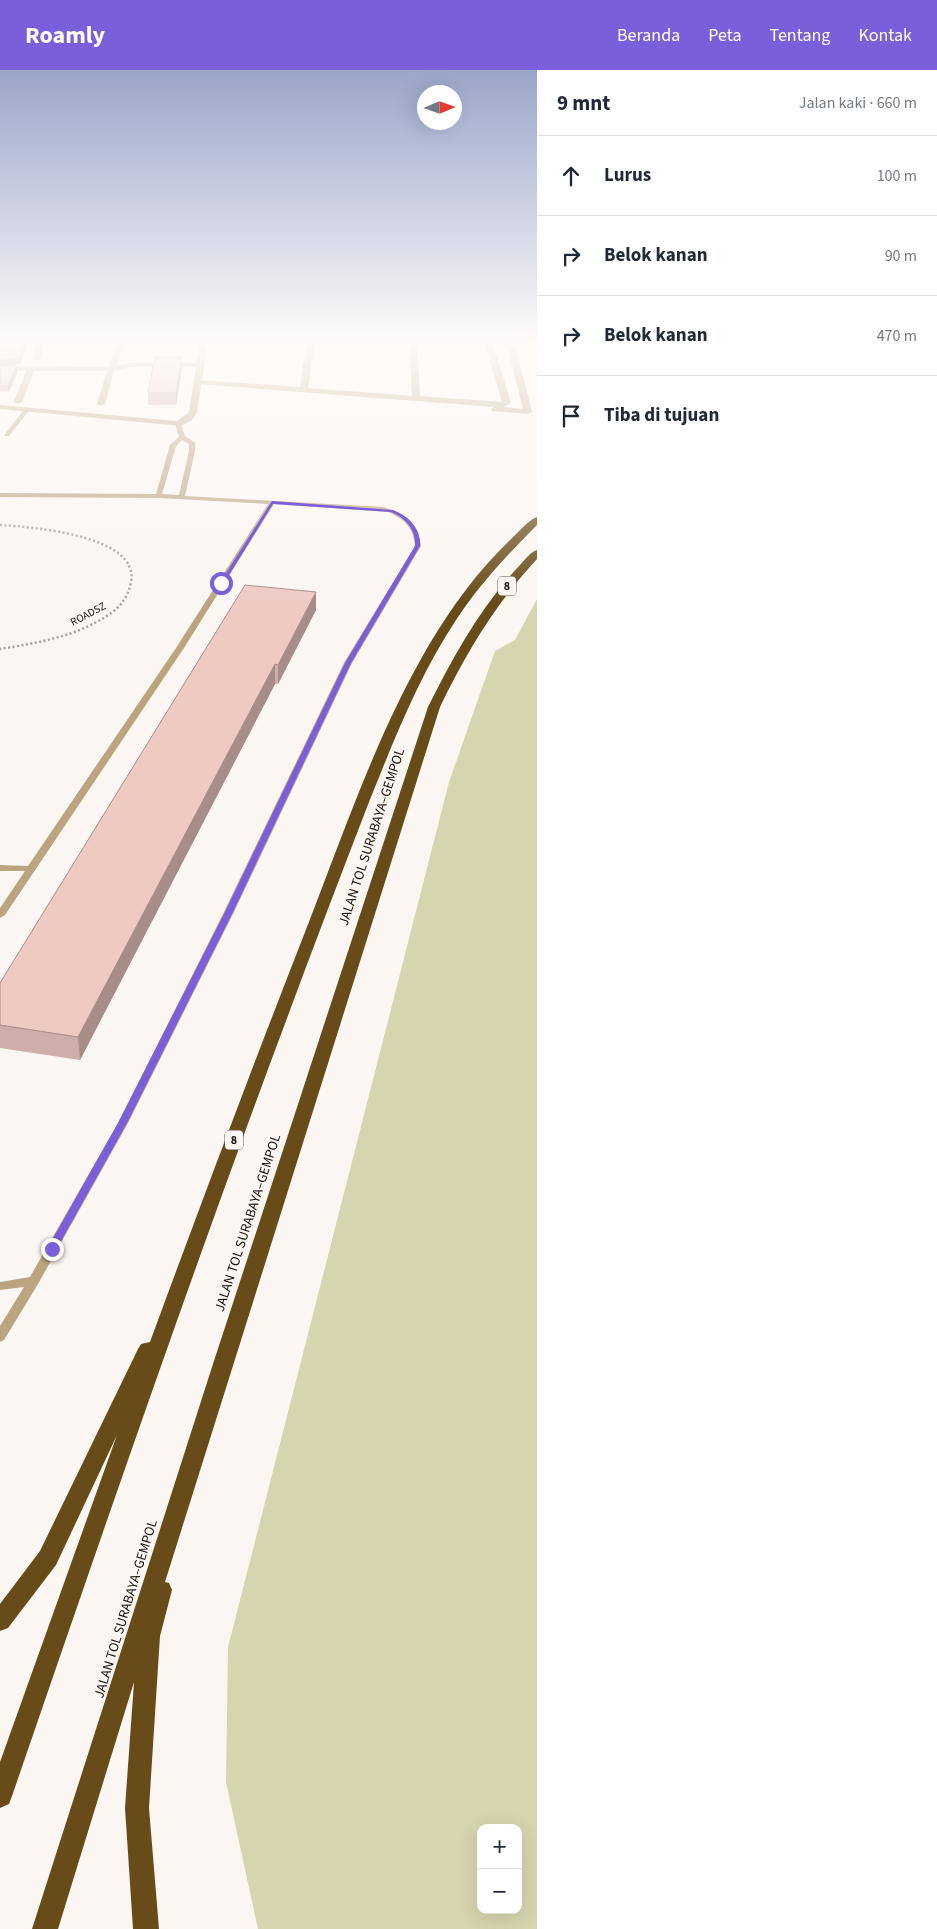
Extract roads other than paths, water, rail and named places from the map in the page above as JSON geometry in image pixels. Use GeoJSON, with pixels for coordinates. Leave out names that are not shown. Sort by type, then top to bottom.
{"type":"FeatureCollection","features":[{"type":"Feature","properties":{"kind":"highway","name":"JALAN TOL SURABAYA–GEMPOL"},"geometry":{"type":"LineString","coordinates":[[0,1796],[181,1278],[307,944],[387,742],[413,683],[444,628],[490,566],[537,520]]}},
{"type":"Feature","properties":{"kind":"highway","name":"JALAN TOL SURABAYA–GEMPOL"},"geometry":{"type":"LineString","coordinates":[[45,1929],[222,1367],[434,707],[455,662],[480,621],[504,589],[537,553]]}},
{"type":"Feature","properties":{"kind":"highway"},"geometry":{"type":"LineString","coordinates":[[0,1621],[48,1558],[181,1278]]}},
{"type":"Feature","properties":{"kind":"highway"},"geometry":{"type":"LineString","coordinates":[[146,1929],[137,1808],[149,1636],[222,1367]]}},
{"type":"Feature","properties":{"kind":"lane"},"geometry":{"type":"LineString","coordinates":[[7,435],[13,428]]}},
{"type":"Feature","properties":{"kind":"lane"},"geometry":{"type":"LineString","coordinates":[[179,428],[182,437],[192,443],[182,497]]}},
{"type":"Feature","properties":{"kind":"lane"},"geometry":{"type":"LineString","coordinates":[[159,496],[173,445],[182,437]]}},
{"type":"Feature","properties":{"kind":"lane"},"geometry":{"type":"LineString","coordinates":[[0,494],[159,496],[392,511],[399,514],[415,528],[418,546],[348,663],[228,914],[123,1123],[34,1281],[0,1336]]}},
{"type":"Feature","properties":{"kind":"lane"},"geometry":{"type":"LineString","coordinates":[[0,915],[180,648],[272,502]]}},
{"type":"Feature","properties":{"kind":"lane"},"geometry":{"type":"LineString","coordinates":[[0,868],[31,869]]}},
{"type":"Feature","properties":{"kind":"lane"},"geometry":{"type":"LineString","coordinates":[[0,1286],[34,1281]]}}]}
